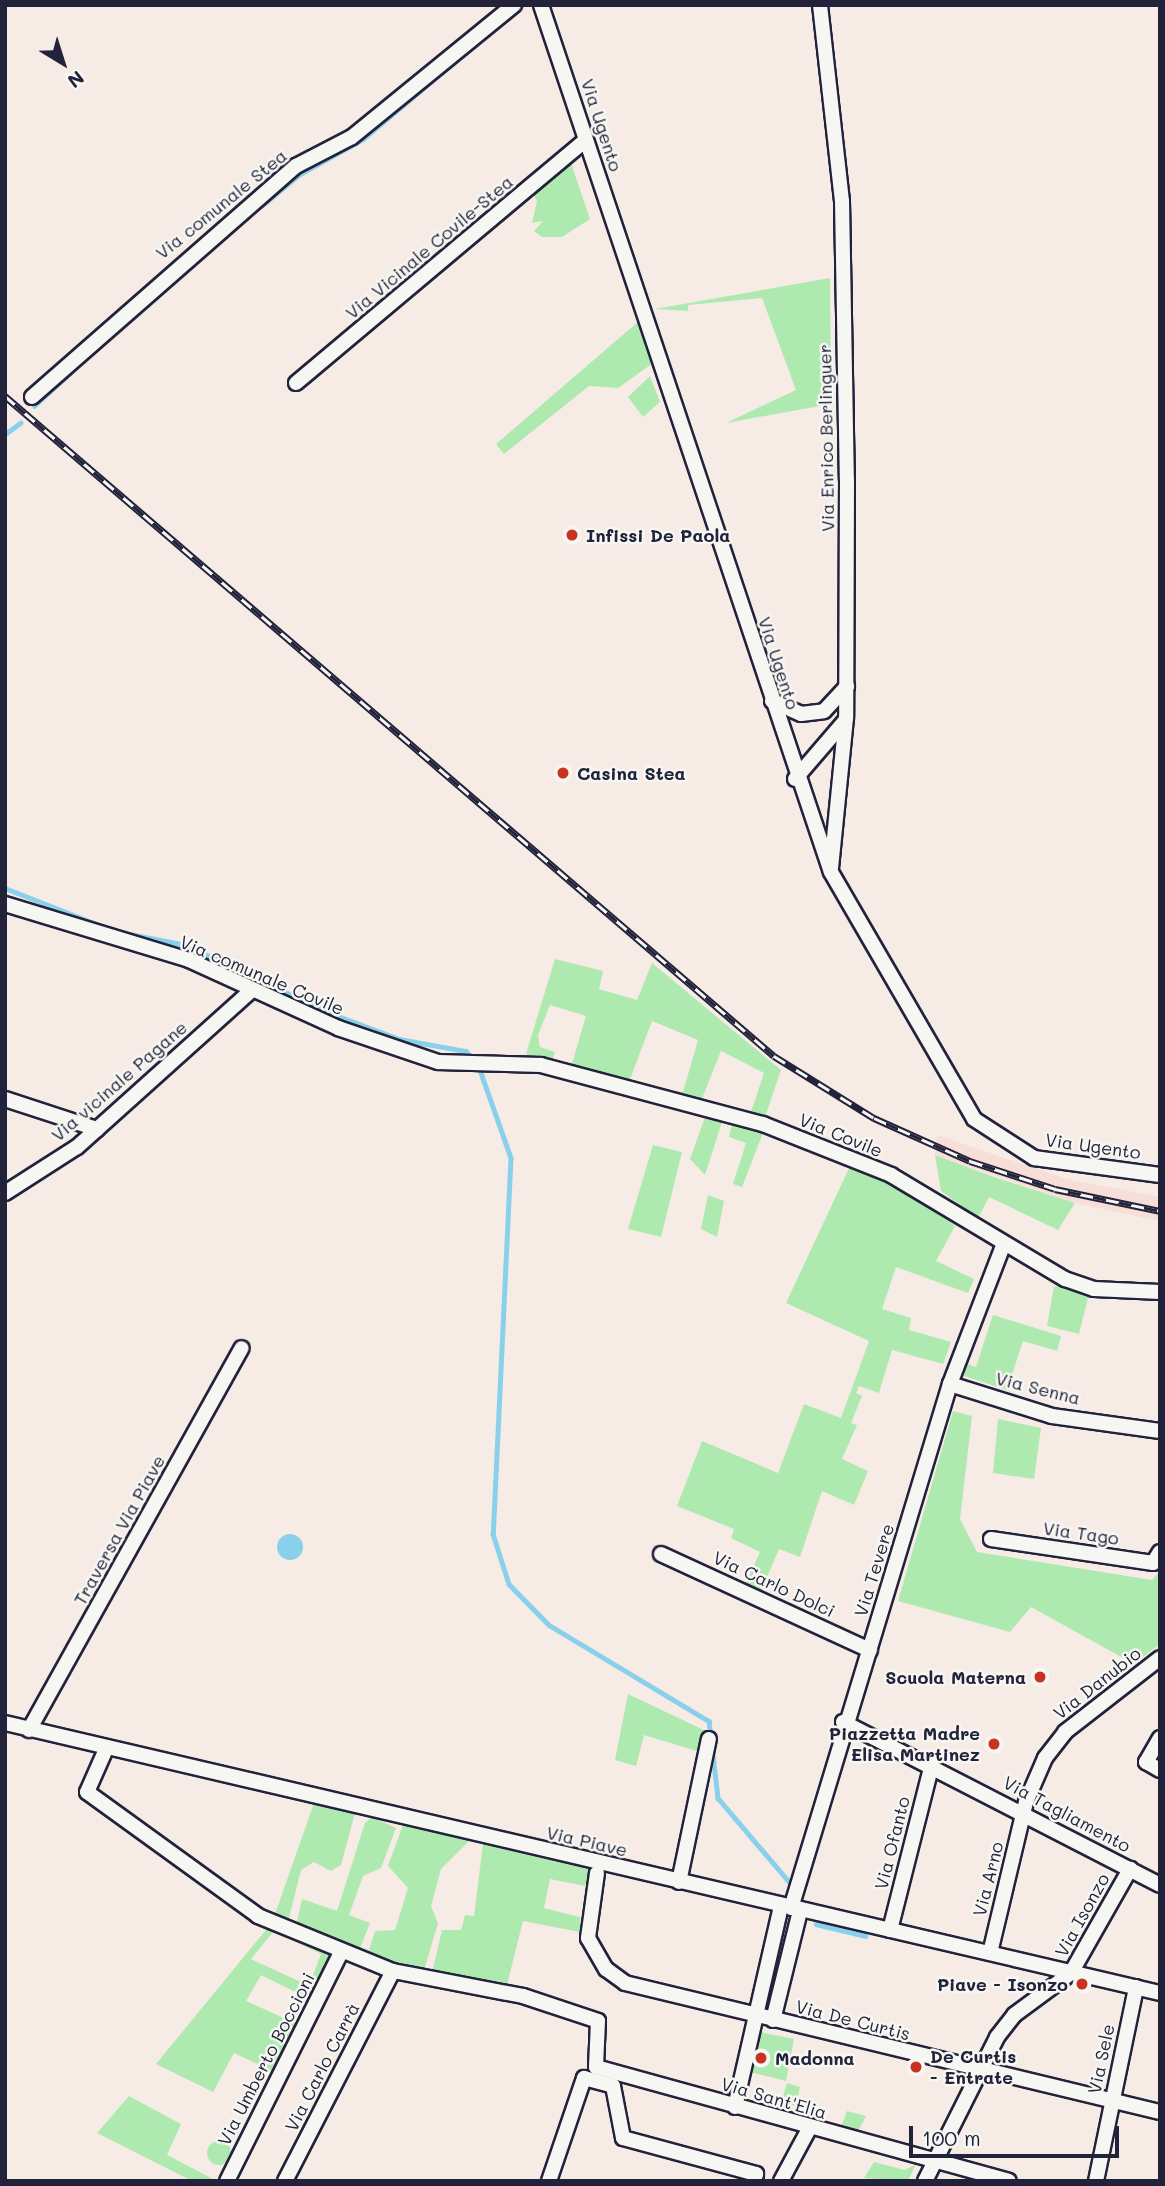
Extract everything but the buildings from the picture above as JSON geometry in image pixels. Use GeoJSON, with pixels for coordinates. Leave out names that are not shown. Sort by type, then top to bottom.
{"type":"FeatureCollection","features":[{"type":"Feature","properties":{"kind":"street","name":"Via comunale Stea"},"geometry":{"type":"LineString","coordinates":[[32,397],[296,166],[352,137],[514,5]]}},
{"type":"Feature","properties":{"kind":"street","name":"Via Ugento"},"geometry":{"type":"LineString","coordinates":[[541,5],[772,701],[795,779],[831,872],[952,1090],[981,1126],[1018,1152],[1052,1163],[1160,1175]]}},
{"type":"Feature","properties":{"kind":"street","name":"Via Enrico Berlinguer"},"geometry":{"type":"LineString","coordinates":[[820,5],[842,201],[847,686],[831,872]]}},
{"type":"Feature","properties":{"kind":"street","name":"Via Vicinale Covile-Stea"},"geometry":{"type":"LineString","coordinates":[[296,383],[586,140]]}},
{"type":"Feature","properties":{"kind":"street"},"geometry":{"type":"LineString","coordinates":[[772,701],[801,714],[824,710],[847,686]]}},
{"type":"Feature","properties":{"kind":"street"},"geometry":{"type":"LineString","coordinates":[[795,779],[846,718]]}},
{"type":"Feature","properties":{"kind":"street","name":"Via comunale Covile"},"geometry":{"type":"LineString","coordinates":[[5,904],[189,960],[251,991],[351,1032],[465,1066],[486,1059]]}},
{"type":"Feature","properties":{"kind":"street","name":"Via vicinale Pagane"},"geometry":{"type":"LineString","coordinates":[[5,1193],[97,1129],[251,991]]}},
{"type":"Feature","properties":{"kind":"street","name":"Via Covile"},"geometry":{"type":"LineString","coordinates":[[486,1059],[541,1065],[763,1124],[891,1175],[1003,1246],[1094,1289],[1160,1292]]}},
{"type":"Feature","properties":{"kind":"street"},"geometry":{"type":"LineString","coordinates":[[5,1099],[97,1129]]}},
{"type":"Feature","properties":{"kind":"street","name":"Via Tevere"},"geometry":{"type":"LineString","coordinates":[[791,1908],[843,1722],[870,1650],[950,1384],[1003,1246]]}},
{"type":"Feature","properties":{"kind":"street","name":"Traversa Via Piave"},"geometry":{"type":"LineString","coordinates":[[29,1730],[242,1348]]}},
{"type":"Feature","properties":{"kind":"street","name":"Via Senna"},"geometry":{"type":"LineString","coordinates":[[950,1384],[1052,1416],[1160,1431]]}},
{"type":"Feature","properties":{"kind":"street","name":"Via Tago"},"geometry":{"type":"LineString","coordinates":[[991,1539],[1153,1563],[1160,1552]]}},
{"type":"Feature","properties":{"kind":"street","name":"Via Carlo Dolci"},"geometry":{"type":"LineString","coordinates":[[661,1553],[870,1650]]}},
{"type":"Feature","properties":{"kind":"street","name":"Via Danubio"},"geometry":{"type":"LineString","coordinates":[[1024,1814],[1045,1758],[1065,1732],[1159,1661]]}},
{"type":"Feature","properties":{"kind":"street","name":"Via Tagliamento"},"geometry":{"type":"LineString","coordinates":[[843,1722],[932,1765],[1160,1885]]}},
{"type":"Feature","properties":{"kind":"street","name":"Via Piave"},"geometry":{"type":"LineString","coordinates":[[5,1723],[1160,1993]]}},
{"type":"Feature","properties":{"kind":"street"},"geometry":{"type":"LineString","coordinates":[[1160,1738],[1146,1762],[1160,1770]]}},
{"type":"Feature","properties":{"kind":"street"},"geometry":{"type":"LineString","coordinates":[[679,1882],[709,1739]]}},
{"type":"Feature","properties":{"kind":"street"},"geometry":{"type":"LineString","coordinates":[[107,1749],[87,1792],[258,1916],[340,1954],[393,1971]]}},
{"type":"Feature","properties":{"kind":"street","name":"Via Ofanto"},"geometry":{"type":"LineString","coordinates":[[890,1930],[932,1765]]}},
{"type":"Feature","properties":{"kind":"street","name":"Via Arno"},"geometry":{"type":"LineString","coordinates":[[989,1953],[1024,1814]]}},
{"type":"Feature","properties":{"kind":"street","name":"Via Isonzo"},"geometry":{"type":"LineString","coordinates":[[925,2181],[981,2068],[1014,2015],[1071,1973],[1130,1869]]}},
{"type":"Feature","properties":{"kind":"street","name":"Via De Curtis"},"geometry":{"type":"LineString","coordinates":[[597,1873],[587,1925],[593,1953],[606,1969],[625,1983],[1160,2112]]}},
{"type":"Feature","properties":{"kind":"street"},"geometry":{"type":"LineString","coordinates":[[735,2107],[757,2016],[791,1908]]}},
{"type":"Feature","properties":{"kind":"street"},"geometry":{"type":"LineString","coordinates":[[773,2020],[791,1908]]}},
{"type":"Feature","properties":{"kind":"street","name":"Via Umberto Boccioni"},"geometry":{"type":"LineString","coordinates":[[227,2181],[340,1954]]}},
{"type":"Feature","properties":{"kind":"street","name":"Via Sant'Elia"},"geometry":{"type":"LineString","coordinates":[[393,1971],[523,1996],[598,2021],[596,2067],[933,2164],[1009,2181]]}},
{"type":"Feature","properties":{"kind":"street","name":"Via Carlo Carrà"},"geometry":{"type":"LineString","coordinates":[[285,2181],[393,1971]]}},
{"type":"Feature","properties":{"kind":"street","name":"Via Sele"},"geometry":{"type":"LineString","coordinates":[[1096,2181],[1136,1987]]}},
{"type":"Feature","properties":{"kind":"street"},"geometry":{"type":"LineString","coordinates":[[549,2181],[584,2078],[613,2086],[623,2138],[756,2174],[754,2181]]}},
{"type":"Feature","properties":{"kind":"street"},"geometry":{"type":"LineString","coordinates":[[781,2181],[809,2129]]}},
{"type":"Feature","properties":{"kind":"shaded area"},"geometry":{"type":"Polygon","coordinates":[[[937,1135],[1067,1179],[1160,1197],[1160,1221],[1075,1203],[935,1155],[937,1135]]]}},
{"type":"Feature","properties":{"kind":"green space"},"geometry":{"type":"Polygon","coordinates":[[[570,160],[590,219],[562,237],[542,237],[534,231],[543,221],[532,223],[537,201],[531,191],[570,160]]]}},
{"type":"Feature","properties":{"kind":"green space"},"geometry":{"type":"Polygon","coordinates":[[[830,278],[831,404],[726,423],[796,390],[762,298],[688,305],[688,311],[655,309],[830,278]]]}},
{"type":"Feature","properties":{"kind":"green space"},"geometry":{"type":"Polygon","coordinates":[[[639,321],[653,363],[618,388],[589,386],[504,454],[496,444],[639,321]]]}},
{"type":"Feature","properties":{"kind":"green space"},"geometry":{"type":"Polygon","coordinates":[[[650,376],[660,402],[643,417],[628,397],[650,376]]]}},
{"type":"Feature","properties":{"kind":"green space"},"geometry":{"type":"Polygon","coordinates":[[[555,959],[603,971],[599,989],[637,1000],[652,963],[781,1070],[764,1120],[751,1112],[764,1073],[721,1051],[701,1101],[642,1087],[683,1092],[698,1040],[652,1021],[629,1082],[571,1067],[586,1016],[550,1005],[538,1035],[540,1047],[555,1052],[552,1061],[526,1054],[555,959]]]}},
{"type":"Feature","properties":{"kind":"green space"},"geometry":{"type":"Polygon","coordinates":[[[705,1117],[722,1122],[705,1175],[690,1159],[705,1117]]]}},
{"type":"Feature","properties":{"kind":"green space"},"geometry":{"type":"Polygon","coordinates":[[[732,1124],[763,1133],[742,1187],[733,1184],[746,1143],[729,1137],[732,1124]]]}},
{"type":"Feature","properties":{"kind":"green space"},"geometry":{"type":"Polygon","coordinates":[[[653,1145],[682,1152],[661,1237],[628,1229],[653,1145]]]}},
{"type":"Feature","properties":{"kind":"green space"},"geometry":{"type":"Polygon","coordinates":[[[935,1155],[1075,1203],[1058,1230],[989,1197],[978,1218],[941,1191],[935,1155]]]}},
{"type":"Feature","properties":{"kind":"green space"},"geometry":{"type":"Polygon","coordinates":[[[851,1164],[909,1191],[955,1226],[936,1261],[974,1279],[968,1293],[896,1267],[882,1309],[911,1318],[909,1330],[951,1342],[943,1364],[892,1350],[879,1393],[859,1386],[856,1393],[862,1396],[851,1423],[857,1425],[842,1459],[868,1471],[854,1505],[822,1491],[800,1557],[779,1549],[761,1591],[746,1583],[760,1552],[731,1538],[734,1529],[677,1506],[702,1441],[778,1473],[804,1404],[841,1418],[869,1341],[786,1303],[851,1164]]]}},
{"type":"Feature","properties":{"kind":"green space"},"geometry":{"type":"Polygon","coordinates":[[[708,1195],[724,1201],[717,1237],[701,1229],[708,1195]]]}},
{"type":"Feature","properties":{"kind":"green space"},"geometry":{"type":"Polygon","coordinates":[[[1054,1286],[1089,1294],[1079,1334],[1047,1326],[1054,1286]]]}},
{"type":"Feature","properties":{"kind":"green space"},"geometry":{"type":"Polygon","coordinates":[[[993,1315],[1061,1336],[1057,1351],[1023,1341],[1007,1390],[964,1376],[967,1364],[976,1367],[993,1315]]]}},
{"type":"Feature","properties":{"kind":"green space"},"geometry":{"type":"Polygon","coordinates":[[[953,1411],[972,1416],[960,1519],[977,1552],[1152,1580],[1160,1571],[1160,1644],[1134,1664],[1031,1607],[1010,1632],[898,1601],[953,1411]]]}},
{"type":"Feature","properties":{"kind":"green space"},"geometry":{"type":"Polygon","coordinates":[[[998,1419],[1041,1428],[1034,1479],[993,1473],[998,1419]]]}},
{"type":"Feature","properties":{"kind":"green space"},"geometry":{"type":"Polygon","coordinates":[[[628,1694],[706,1731],[700,1752],[644,1735],[636,1766],[615,1760],[628,1694]]]}},
{"type":"Feature","properties":{"kind":"green space"},"geometry":{"type":"Polygon","coordinates":[[[314,1803],[355,1813],[341,1865],[331,1871],[314,1862],[301,1870],[288,1922],[274,1917],[314,1803]]]}},
{"type":"Feature","properties":{"kind":"green space"},"geometry":{"type":"Polygon","coordinates":[[[372,1817],[396,1828],[381,1868],[363,1876],[349,1915],[370,1923],[359,1951],[296,1926],[302,1899],[337,1911],[365,1823],[372,1817]]]}},
{"type":"Feature","properties":{"kind":"green space"},"geometry":{"type":"Polygon","coordinates":[[[403,1825],[470,1840],[441,1869],[431,1906],[438,1923],[424,1971],[374,1958],[369,1950],[375,1931],[395,1930],[408,1888],[388,1866],[403,1825]]]}},
{"type":"Feature","properties":{"kind":"green space"},"geometry":{"type":"Polygon","coordinates":[[[483,1844],[591,1868],[585,1886],[550,1879],[544,1908],[580,1917],[580,1932],[523,1921],[507,1985],[432,1973],[442,1930],[461,1930],[465,1915],[474,1916],[483,1844]]]}},
{"type":"Feature","properties":{"kind":"green space"},"geometry":{"type":"Polygon","coordinates":[[[270,1925],[332,1954],[318,1981],[312,1978],[321,1954],[274,1931],[251,1959],[316,1989],[310,1999],[261,1975],[246,2001],[297,2024],[273,2071],[234,2053],[213,2092],[156,2064],[270,1925]]]}},
{"type":"Feature","properties":{"kind":"green space"},"geometry":{"type":"Polygon","coordinates":[[[788,1927],[773,1997],[768,1998],[783,1928],[788,1927]]]}},
{"type":"Feature","properties":{"kind":"green space"},"geometry":{"type":"Polygon","coordinates":[[[760,2032],[794,2039],[786,2081],[750,2072],[760,2032]]]}},
{"type":"Feature","properties":{"kind":"green space"},"geometry":{"type":"Polygon","coordinates":[[[787,2083],[800,2087],[797,2100],[806,2108],[781,2103],[787,2083]]]}},
{"type":"Feature","properties":{"kind":"green space"},"geometry":{"type":"Polygon","coordinates":[[[129,2096],[181,2124],[167,2155],[217,2181],[192,2181],[97,2133],[129,2096]]]}},
{"type":"Feature","properties":{"kind":"green space"},"geometry":{"type":"Polygon","coordinates":[[[847,2111],[866,2116],[856,2135],[840,2130],[847,2111]]]}},
{"type":"Feature","properties":{"kind":"green space"},"geometry":{"type":"Polygon","coordinates":[[[219,2141],[228,2144],[231,2153],[228,2162],[219,2165],[210,2162],[207,2153],[210,2144],[219,2141]]]}},
{"type":"Feature","properties":{"kind":"green space"},"geometry":{"type":"Polygon","coordinates":[[[874,2162],[905,2170],[916,2164],[908,2181],[864,2178],[874,2162]]]}},
{"type":"Feature","properties":{"kind":"water"},"geometry":{"type":"Polygon","coordinates":[[[290,1534],[299,1538],[303,1547],[299,1556],[290,1560],[281,1556],[277,1547],[281,1538],[290,1534]]]}},
{"type":"Feature","properties":{"kind":"waterway"},"geometry":{"type":"LineString","coordinates":[[261,206],[300,174],[363,139],[522,5]]}},
{"type":"Feature","properties":{"kind":"waterway"},"geometry":{"type":"LineString","coordinates":[[34,406],[70,373]]}},
{"type":"Feature","properties":{"kind":"waterway"},"geometry":{"type":"LineString","coordinates":[[5,434],[20,423]]}},
{"type":"Feature","properties":{"kind":"waterway"},"geometry":{"type":"LineString","coordinates":[[5,888],[114,931],[186,945],[330,1013],[399,1039],[466,1051],[474,1060]]}},
{"type":"Feature","properties":{"kind":"waterway"},"geometry":{"type":"LineString","coordinates":[[479,1067],[511,1158],[493,1534],[509,1584],[549,1625],[709,1721],[718,1798],[791,1884]]}},
{"type":"Feature","properties":{"kind":"waterway"},"geometry":{"type":"LineString","coordinates":[[816,1924],[866,1936]]}},
{"type":"Feature","properties":{"kind":"railway"},"geometry":{"type":"LineString","coordinates":[[5,396],[774,1056],[874,1118],[970,1161],[1055,1189],[1160,1211]]}},
{"type":"Feature","properties":{"kind":"place","name":"Infissi De Paola"},"geometry":{"type":"Point","coordinates":[572,535]}},
{"type":"Feature","properties":{"kind":"place","name":"Casina Stea"},"geometry":{"type":"Point","coordinates":[563,773]}},
{"type":"Feature","properties":{"kind":"place","name":"Scuola Materna"},"geometry":{"type":"Point","coordinates":[1040,1677]}},
{"type":"Feature","properties":{"kind":"place","name":"Piazzetta Madre Elisa Martinez"},"geometry":{"type":"Point","coordinates":[994,1744]}},
{"type":"Feature","properties":{"kind":"place","name":"Piave - Isonzo"},"geometry":{"type":"Point","coordinates":[1082,1984]}},
{"type":"Feature","properties":{"kind":"place","name":"Madonna"},"geometry":{"type":"Point","coordinates":[761,2058]}},
{"type":"Feature","properties":{"kind":"place","name":"De Curtis - Entrate"},"geometry":{"type":"Point","coordinates":[916,2067]}}]}
